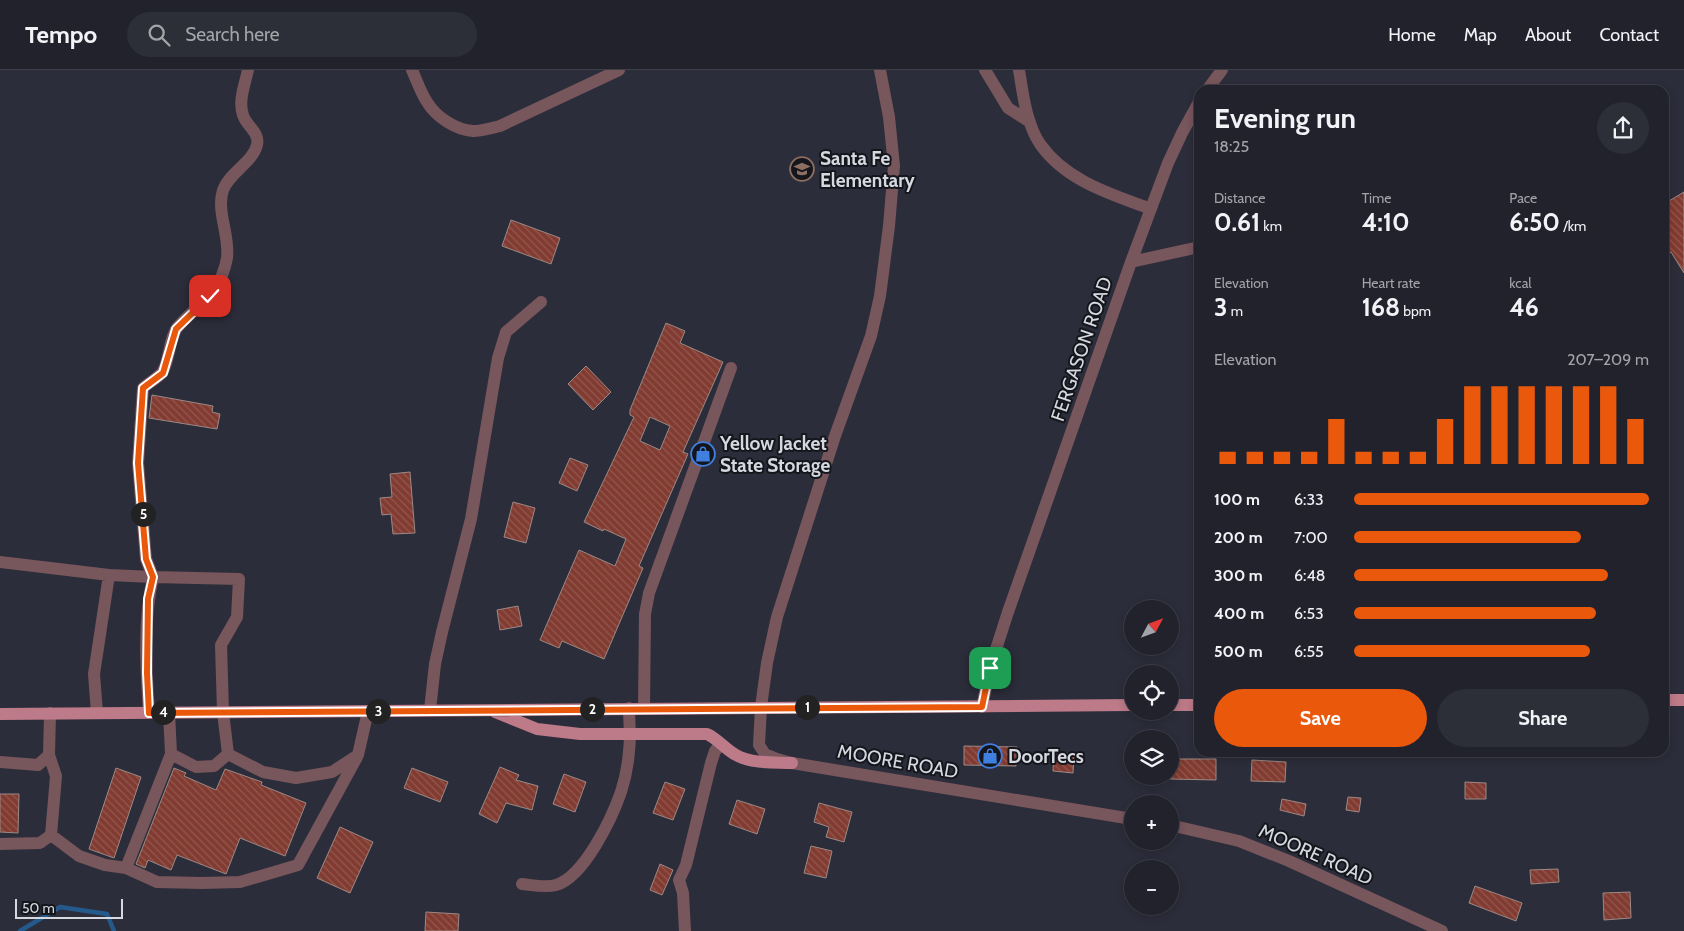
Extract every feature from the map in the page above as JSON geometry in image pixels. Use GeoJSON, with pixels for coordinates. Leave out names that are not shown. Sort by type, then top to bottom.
{"type":"FeatureCollection","features":[{"type":"Feature","properties":{"kind":"main road"},"geometry":{"type":"LineString","coordinates":[[1669,700],[1684,700]]}},
{"type":"Feature","properties":{"kind":"main road"},"geometry":{"type":"LineString","coordinates":[[0,714],[1124,705]]}},
{"type":"Feature","properties":{"kind":"main road"},"geometry":{"type":"LineString","coordinates":[[1179,705],[1194,705]]}},
{"type":"Feature","properties":{"kind":"main road"},"geometry":{"type":"LineString","coordinates":[[488,710],[538,729],[580,734],[707,734],[738,756],[756,761],[792,763]]}},
{"type":"Feature","properties":{"kind":"street"},"geometry":{"type":"LineString","coordinates":[[149,713],[147,673],[148,599],[153,577],[146,559],[138,463],[143,388],[163,373],[176,329],[210,296],[221,278],[227,256],[221,202],[222,192],[226,182],[248,159],[257,146],[258,136],[243,116],[241,99],[248,70]]}},
{"type":"Feature","properties":{"kind":"street"},"geometry":{"type":"LineString","coordinates":[[412,70],[428,103],[447,122],[472,131],[487,130],[500,126],[619,70]]}},
{"type":"Feature","properties":{"kind":"street","name":"MOORE ROAD"},"geometry":{"type":"LineString","coordinates":[[880,70],[889,117],[894,166],[880,296],[871,336],[835,436],[777,617],[767,663],[761,707],[760,745],[765,754],[792,763],[1124,818]]}},
{"type":"Feature","properties":{"kind":"street"},"geometry":{"type":"LineString","coordinates":[[985,70],[1008,108],[1030,122]]}},
{"type":"Feature","properties":{"kind":"street"},"geometry":{"type":"LineString","coordinates":[[1020,70],[1023,94],[1030,122],[1040,143],[1062,167],[1091,186],[1151,209]]}},
{"type":"Feature","properties":{"kind":"street"},"geometry":{"type":"LineString","coordinates":[[1211,85],[1222,70]]}},
{"type":"Feature","properties":{"kind":"street","name":"FERGASON ROAD"},"geometry":{"type":"LineString","coordinates":[[982,707],[990,668],[1008,612],[1131,262],[1178,140],[1194,111]]}},
{"type":"Feature","properties":{"kind":"street"},"geometry":{"type":"LineString","coordinates":[[1131,262],[1194,247]]}},
{"type":"Feature","properties":{"kind":"street"},"geometry":{"type":"LineString","coordinates":[[430,710],[435,664],[440,640],[471,518],[498,358],[506,332],[541,302]]}},
{"type":"Feature","properties":{"kind":"street"},"geometry":{"type":"LineString","coordinates":[[644,708],[645,614],[649,593],[731,368]]}},
{"type":"Feature","properties":{"kind":"street"},"geometry":{"type":"LineString","coordinates":[[0,562],[109,575],[239,579],[237,617],[221,645],[223,712],[228,754]]}},
{"type":"Feature","properties":{"kind":"street"},"geometry":{"type":"LineString","coordinates":[[97,713],[94,674],[109,575]]}},
{"type":"Feature","properties":{"kind":"street"},"geometry":{"type":"LineString","coordinates":[[522,884],[557,885],[571,876],[588,859],[621,792],[630,750],[629,708]]}},
{"type":"Feature","properties":{"kind":"street"},"geometry":{"type":"LineString","coordinates":[[51,836],[79,856],[105,865],[126,868],[157,882],[240,882],[298,865],[358,754],[368,711]]}},
{"type":"Feature","properties":{"kind":"street"},"geometry":{"type":"LineString","coordinates":[[126,868],[171,754],[169,712]]}},
{"type":"Feature","properties":{"kind":"street"},"geometry":{"type":"LineString","coordinates":[[50,714],[49,755],[56,776],[51,836]]}},
{"type":"Feature","properties":{"kind":"street"},"geometry":{"type":"LineString","coordinates":[[684,931],[683,893],[679,880],[686,865],[712,763],[716,751],[721,744]]}},
{"type":"Feature","properties":{"kind":"street"},"geometry":{"type":"LineString","coordinates":[[171,754],[196,767],[214,766],[228,754]]}},
{"type":"Feature","properties":{"kind":"street"},"geometry":{"type":"LineString","coordinates":[[228,754],[263,772],[296,778],[332,772],[358,754]]}},
{"type":"Feature","properties":{"kind":"street"},"geometry":{"type":"LineString","coordinates":[[0,762],[38,765],[49,755]]}},
{"type":"Feature","properties":{"kind":"street","name":"MOORE ROAD"},"geometry":{"type":"LineString","coordinates":[[1179,827],[1239,840],[1442,931]]}},
{"type":"Feature","properties":{"kind":"street"},"geometry":{"type":"LineString","coordinates":[[0,844],[40,843],[51,836]]}},
{"type":"Feature","properties":{"kind":"building"},"geometry":{"type":"Polygon","coordinates":[[[1684,192],[1684,273],[1671,252],[1669,253],[1669,201],[1684,192]]]}},
{"type":"Feature","properties":{"kind":"building"},"geometry":{"type":"Polygon","coordinates":[[[511,220],[560,238],[551,264],[502,246],[511,220]]]}},
{"type":"Feature","properties":{"kind":"building"},"geometry":{"type":"Polygon","coordinates":[[[666,323],[685,331],[680,343],[723,362],[683,452],[688,454],[639,566],[643,568],[604,659],[562,641],[559,648],[540,640],[579,550],[615,566],[626,539],[584,522],[634,417],[630,415],[630,410],[666,323]],[[650,417],[640,441],[660,450],[670,426],[650,417]]]}},
{"type":"Feature","properties":{"kind":"building"},"geometry":{"type":"Polygon","coordinates":[[[586,366],[611,392],[593,410],[568,384],[586,366]]]}},
{"type":"Feature","properties":{"kind":"building"},"geometry":{"type":"Polygon","coordinates":[[[152,395],[213,406],[212,412],[220,414],[217,429],[149,418],[152,395]]]}},
{"type":"Feature","properties":{"kind":"building"},"geometry":{"type":"Polygon","coordinates":[[[570,458],[588,465],[577,491],[559,483],[570,458]]]}},
{"type":"Feature","properties":{"kind":"building"},"geometry":{"type":"Polygon","coordinates":[[[410,472],[415,533],[393,534],[391,514],[382,515],[380,498],[392,497],[390,474],[410,472]]]}},
{"type":"Feature","properties":{"kind":"building"},"geometry":{"type":"Polygon","coordinates":[[[513,502],[535,508],[526,543],[504,537],[513,502]]]}},
{"type":"Feature","properties":{"kind":"building"},"geometry":{"type":"Polygon","coordinates":[[[518,606],[522,626],[500,630],[497,610],[518,606]]]}},
{"type":"Feature","properties":{"kind":"building","name":"DoorTecs"},"geometry":{"type":"Polygon","coordinates":[[[964,746],[1017,747],[1016,766],[964,765],[964,746]]]}},
{"type":"Feature","properties":{"kind":"building"},"geometry":{"type":"Polygon","coordinates":[[[1054,752],[1074,754],[1073,773],[1053,771],[1054,752]]]}},
{"type":"Feature","properties":{"kind":"building"},"geometry":{"type":"Polygon","coordinates":[[[1179,759],[1216,759],[1216,780],[1179,779],[1179,759]]]}},
{"type":"Feature","properties":{"kind":"building"},"geometry":{"type":"Polygon","coordinates":[[[1252,760],[1286,762],[1285,782],[1251,781],[1252,760]]]}},
{"type":"Feature","properties":{"kind":"building"},"geometry":{"type":"Polygon","coordinates":[[[500,767],[519,775],[516,780],[538,786],[532,810],[506,803],[497,823],[479,814],[500,767]]]}},
{"type":"Feature","properties":{"kind":"building"},"geometry":{"type":"Polygon","coordinates":[[[116,768],[141,777],[114,858],[89,849],[116,768]]]}},
{"type":"Feature","properties":{"kind":"building"},"geometry":{"type":"Polygon","coordinates":[[[174,768],[186,773],[184,776],[216,790],[225,769],[262,782],[261,785],[306,803],[285,856],[240,838],[226,874],[177,855],[171,870],[148,860],[145,868],[136,864],[174,768]]]}},
{"type":"Feature","properties":{"kind":"building"},"geometry":{"type":"Polygon","coordinates":[[[412,768],[448,782],[440,802],[404,788],[412,768]]]}},
{"type":"Feature","properties":{"kind":"building"},"geometry":{"type":"Polygon","coordinates":[[[564,774],[586,782],[575,812],[553,804],[564,774]]]}},
{"type":"Feature","properties":{"kind":"building"},"geometry":{"type":"Polygon","coordinates":[[[665,782],[685,789],[673,820],[653,813],[665,782]]]}},
{"type":"Feature","properties":{"kind":"building"},"geometry":{"type":"Polygon","coordinates":[[[1465,782],[1486,783],[1486,799],[1465,799],[1465,782]]]}},
{"type":"Feature","properties":{"kind":"building"},"geometry":{"type":"Polygon","coordinates":[[[0,794],[19,794],[18,833],[0,832],[0,794]]]}},
{"type":"Feature","properties":{"kind":"building"},"geometry":{"type":"Polygon","coordinates":[[[1348,797],[1361,798],[1359,812],[1346,810],[1348,797]]]}},
{"type":"Feature","properties":{"kind":"building"},"geometry":{"type":"Polygon","coordinates":[[[1282,799],[1306,804],[1304,816],[1280,810],[1282,799]]]}},
{"type":"Feature","properties":{"kind":"building"},"geometry":{"type":"Polygon","coordinates":[[[737,800],[765,809],[757,834],[729,824],[737,800]]]}},
{"type":"Feature","properties":{"kind":"building"},"geometry":{"type":"Polygon","coordinates":[[[819,803],[852,812],[844,842],[826,837],[829,827],[814,822],[819,803]]]}},
{"type":"Feature","properties":{"kind":"building"},"geometry":{"type":"Polygon","coordinates":[[[340,827],[373,842],[350,893],[317,878],[340,827]]]}},
{"type":"Feature","properties":{"kind":"building"},"geometry":{"type":"Polygon","coordinates":[[[811,846],[832,851],[826,878],[804,873],[811,846]]]}},
{"type":"Feature","properties":{"kind":"building"},"geometry":{"type":"Polygon","coordinates":[[[660,864],[673,870],[662,895],[650,890],[660,864]]]}},
{"type":"Feature","properties":{"kind":"building"},"geometry":{"type":"Polygon","coordinates":[[[1558,869],[1559,882],[1531,884],[1530,870],[1558,869]]]}},
{"type":"Feature","properties":{"kind":"building"},"geometry":{"type":"Polygon","coordinates":[[[1475,886],[1522,903],[1516,921],[1469,903],[1475,886]]]}},
{"type":"Feature","properties":{"kind":"building"},"geometry":{"type":"Polygon","coordinates":[[[1630,892],[1631,918],[1604,920],[1603,893],[1630,892]]]}},
{"type":"Feature","properties":{"kind":"building"},"geometry":{"type":"Polygon","coordinates":[[[426,912],[459,914],[458,931],[425,931],[426,912]]]}},
{"type":"Feature","properties":{"kind":"waterway"},"geometry":{"type":"LineString","coordinates":[[20,931],[60,907],[107,914],[114,931]]}},
{"type":"Feature","properties":{"kind":"place","name":"Santa Fe Elementary"},"geometry":{"type":"Point","coordinates":[802,169]}},
{"type":"Feature","properties":{"kind":"place","name":"Yellow Jacket State Storage"},"geometry":{"type":"Point","coordinates":[703,454]}},
{"type":"Feature","properties":{"kind":"place","name":"DoorTecs"},"geometry":{"type":"Point","coordinates":[990,756]}},
{"type":"Feature","properties":{"kind":"route"},"geometry":{"type":"LineString","coordinates":[[210,296],[176,329],[163,373],[143,388],[138,463],[146,559],[153,577],[148,599],[147,673],[149,713],[725,707],[982,707],[990,668]]}}]}
